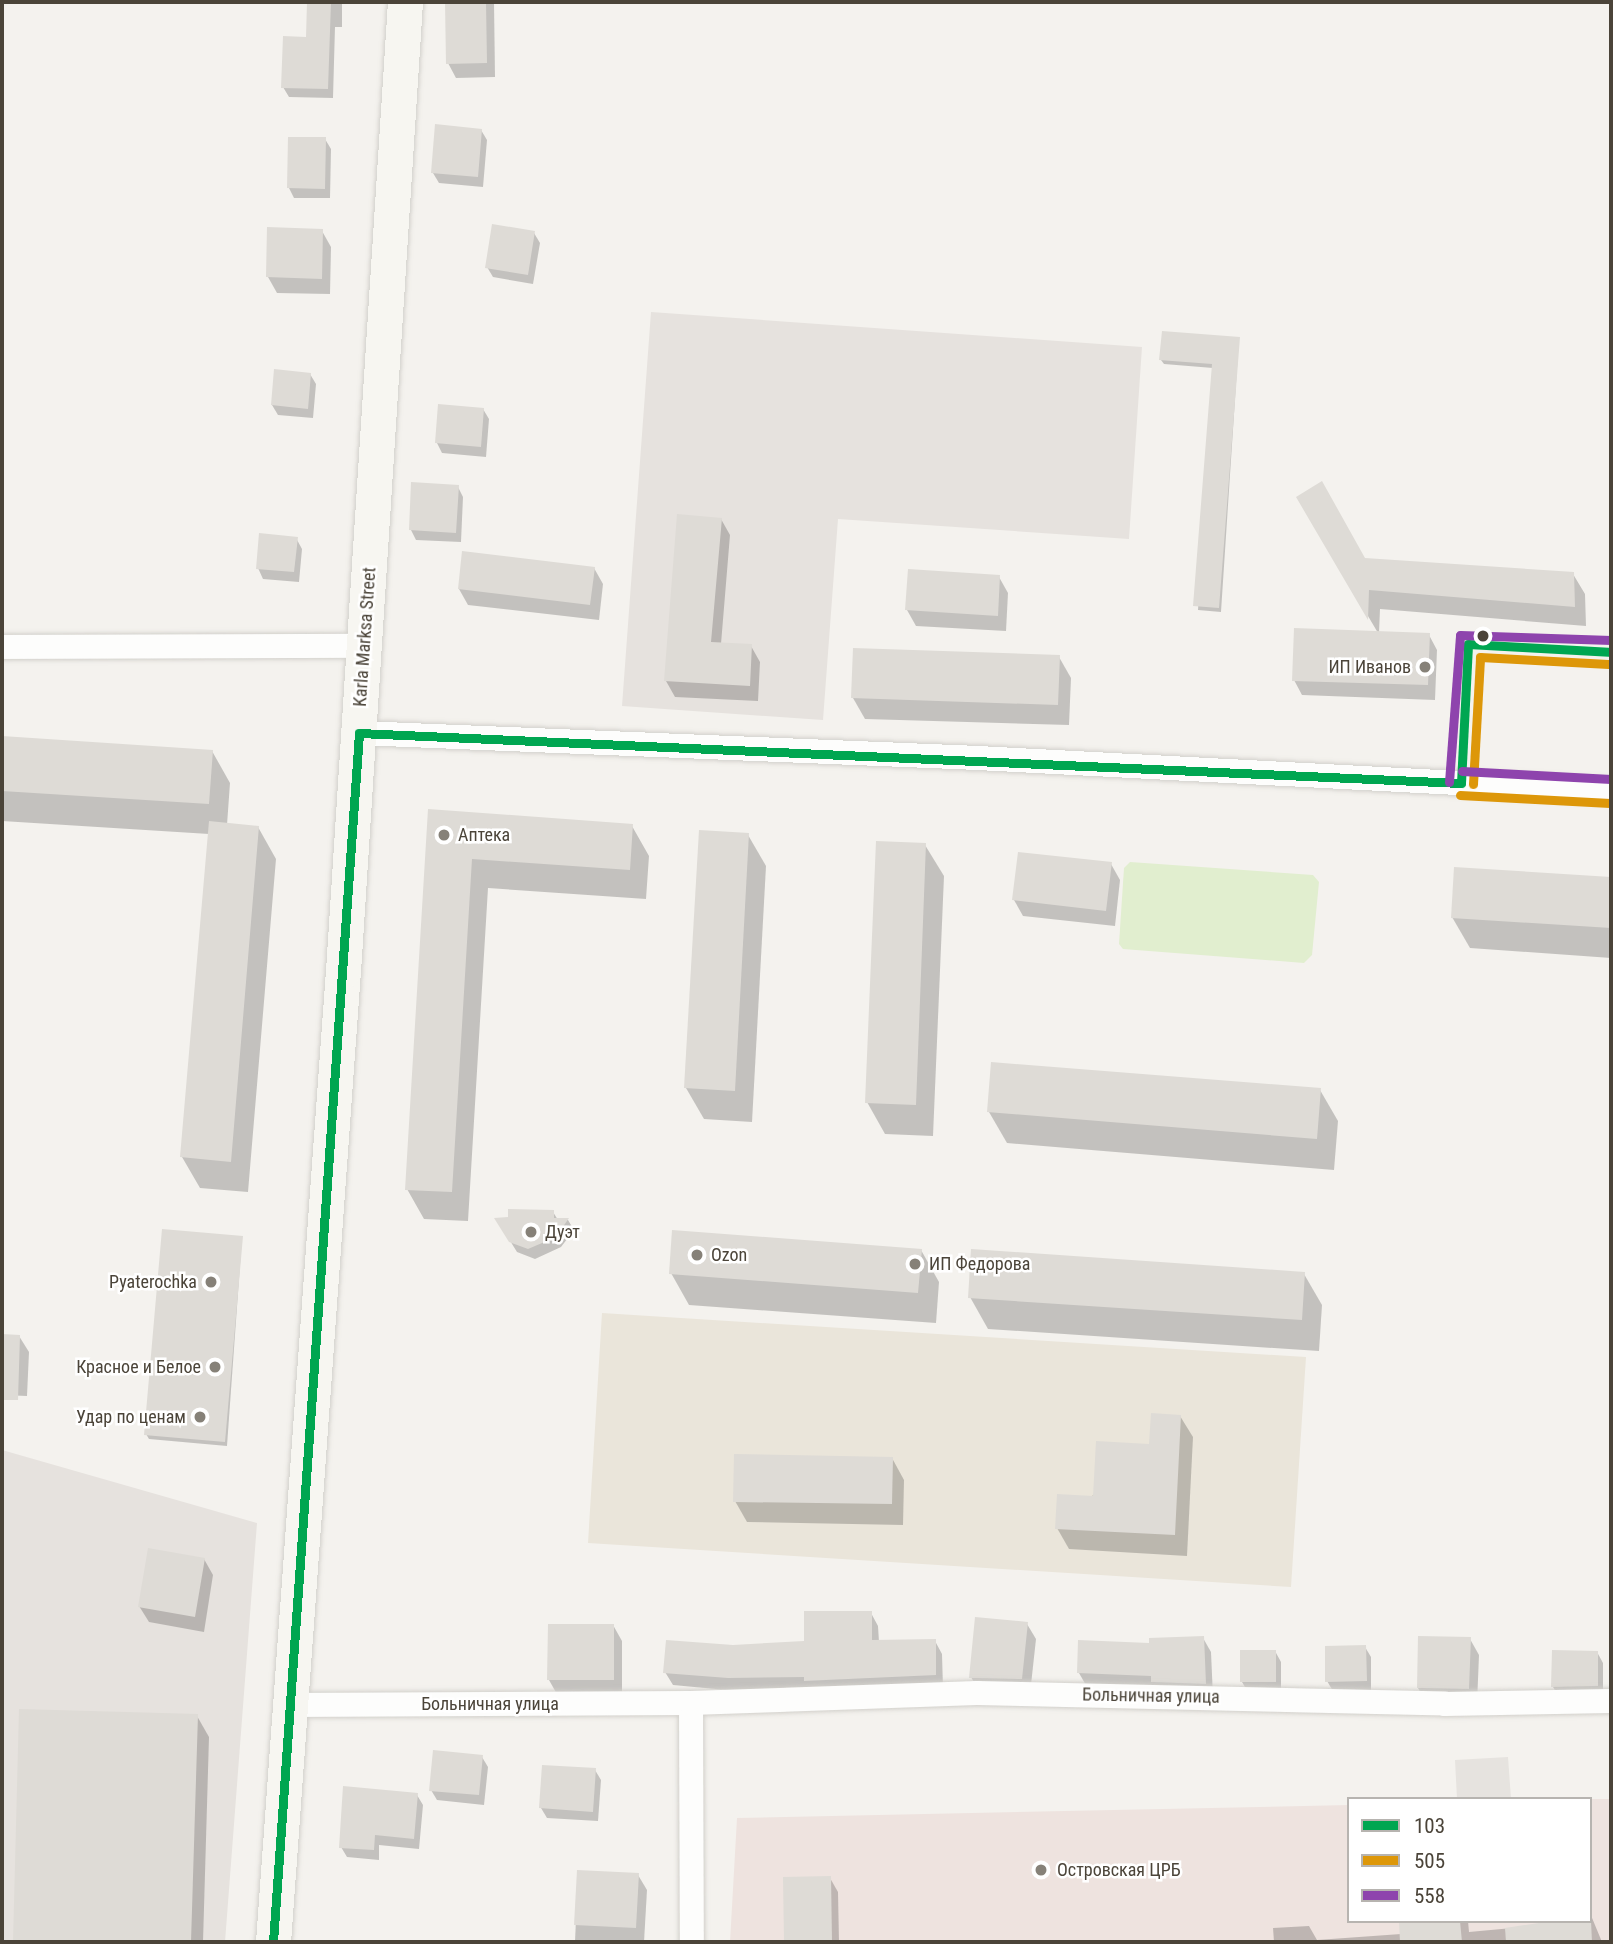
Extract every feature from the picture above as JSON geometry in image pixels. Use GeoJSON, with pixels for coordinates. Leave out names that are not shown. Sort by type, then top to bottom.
{"type":"FeatureCollection","features":[{"type":"Feature","properties":{"kind":"main road","name":"Karla Marksa Street"},"geometry":{"type":"LineString","coordinates":[[273,1942],[365,646],[405,2]]}},
{"type":"Feature","properties":{"kind":"street"},"geometry":{"type":"LineString","coordinates":[[2,647],[365,646]]}},
{"type":"Feature","properties":{"kind":"street"},"geometry":{"type":"LineString","coordinates":[[359,733],[978,758],[1611,791]]}},
{"type":"Feature","properties":{"kind":"street","name":"Больничная улица"},"geometry":{"type":"LineString","coordinates":[[288,1705],[691,1703],[977,1693],[1445,1704],[1611,1701]]}},
{"type":"Feature","properties":{"kind":"street"},"geometry":{"type":"LineString","coordinates":[[691,1703],[692,1942]]}},
{"type":"Feature","properties":{"kind":"shaded area"},"geometry":{"type":"Polygon","coordinates":[[[651,312],[1142,347],[1129,539],[838,519],[823,720],[622,706],[651,312]]]}},
{"type":"Feature","properties":{"kind":"shaded area"},"geometry":{"type":"Polygon","coordinates":[[[602,1313],[1306,1357],[1291,1587],[588,1543],[602,1313]]]}},
{"type":"Feature","properties":{"kind":"shaded area"},"geometry":{"type":"Polygon","coordinates":[[[2,1450],[257,1523],[225,1942],[2,1942],[2,1450]]]}},
{"type":"Feature","properties":{"kind":"shaded area"},"geometry":{"type":"Polygon","coordinates":[[[1508,1757],[1511,1797],[1457,1797],[1455,1760],[1508,1757]]]}},
{"type":"Feature","properties":{"kind":"shaded area","name":"Островская ЦРБ"},"geometry":{"type":"Polygon","coordinates":[[[1592,1799],[1611,1799],[1611,1942],[730,1942],[737,1818],[1347,1805],[1347,1923],[1592,1923],[1592,1799]]]}},
{"type":"Feature","properties":{"kind":"green space"},"geometry":{"type":"Polygon","coordinates":[[[1130,862],[1313,875],[1319,882],[1312,955],[1304,963],[1123,949],[1119,944],[1124,868],[1130,862]]]}},
{"type":"Feature","properties":{"kind":"building"},"geometry":{"type":"Polygon","coordinates":[[[307,2],[331,2],[328,89],[281,88],[283,36],[306,37],[307,2]]]}},
{"type":"Feature","properties":{"kind":"building"},"geometry":{"type":"Polygon","coordinates":[[[445,2],[486,2],[487,63],[446,64],[445,2]]]}},
{"type":"Feature","properties":{"kind":"building"},"geometry":{"type":"Polygon","coordinates":[[[435,124],[482,129],[478,177],[431,173],[435,124]]]}},
{"type":"Feature","properties":{"kind":"building"},"geometry":{"type":"Polygon","coordinates":[[[288,137],[326,137],[325,189],[287,188],[288,137]]]}},
{"type":"Feature","properties":{"kind":"building"},"geometry":{"type":"Polygon","coordinates":[[[492,224],[535,231],[528,275],[485,268],[492,224]]]}},
{"type":"Feature","properties":{"kind":"building"},"geometry":{"type":"Polygon","coordinates":[[[267,227],[323,229],[322,279],[266,277],[267,227]]]}},
{"type":"Feature","properties":{"kind":"building"},"geometry":{"type":"Polygon","coordinates":[[[1162,331],[1240,337],[1219,608],[1193,606],[1212,364],[1159,360],[1162,331]]]}},
{"type":"Feature","properties":{"kind":"building"},"geometry":{"type":"Polygon","coordinates":[[[274,369],[311,373],[308,409],[271,405],[274,369]]]}},
{"type":"Feature","properties":{"kind":"building"},"geometry":{"type":"Polygon","coordinates":[[[438,404],[484,408],[481,447],[435,443],[438,404]]]}},
{"type":"Feature","properties":{"kind":"building"},"geometry":{"type":"Polygon","coordinates":[[[1322,481],[1365,558],[1574,572],[1575,607],[1369,590],[1368,620],[1296,497],[1322,481]]]}},
{"type":"Feature","properties":{"kind":"building"},"geometry":{"type":"Polygon","coordinates":[[[411,482],[459,485],[456,533],[409,530],[411,482]]]}},
{"type":"Feature","properties":{"kind":"building"},"geometry":{"type":"Polygon","coordinates":[[[677,514],[722,518],[711,642],[752,644],[750,686],[664,681],[677,514]]]}},
{"type":"Feature","properties":{"kind":"building"},"geometry":{"type":"Polygon","coordinates":[[[259,533],[298,537],[294,572],[256,569],[259,533]]]}},
{"type":"Feature","properties":{"kind":"building"},"geometry":{"type":"Polygon","coordinates":[[[462,551],[595,567],[590,605],[458,589],[462,551]]]}},
{"type":"Feature","properties":{"kind":"building"},"geometry":{"type":"Polygon","coordinates":[[[908,569],[1000,575],[998,616],[905,610],[908,569]]]}},
{"type":"Feature","properties":{"kind":"building"},"geometry":{"type":"Polygon","coordinates":[[[1294,628],[1430,633],[1428,685],[1292,681],[1294,628]]]}},
{"type":"Feature","properties":{"kind":"building"},"geometry":{"type":"Polygon","coordinates":[[[853,648],[1060,655],[1058,705],[851,698],[853,648]]]}},
{"type":"Feature","properties":{"kind":"building"},"geometry":{"type":"Polygon","coordinates":[[[2,736],[213,750],[209,804],[2,791],[2,736]]]}},
{"type":"Feature","properties":{"kind":"building"},"geometry":{"type":"Polygon","coordinates":[[[428,809],[633,824],[630,870],[472,859],[452,1192],[405,1190],[428,809]]]}},
{"type":"Feature","properties":{"kind":"building"},"geometry":{"type":"Polygon","coordinates":[[[209,821],[259,826],[231,1162],[180,1157],[209,821]]]}},
{"type":"Feature","properties":{"kind":"building"},"geometry":{"type":"Polygon","coordinates":[[[699,830],[749,833],[735,1091],[684,1088],[699,830]]]}},
{"type":"Feature","properties":{"kind":"building"},"geometry":{"type":"Polygon","coordinates":[[[876,841],[926,843],[916,1105],[865,1103],[876,841]]]}},
{"type":"Feature","properties":{"kind":"building"},"geometry":{"type":"Polygon","coordinates":[[[1018,852],[1112,862],[1106,911],[1012,900],[1018,852]]]}},
{"type":"Feature","properties":{"kind":"building"},"geometry":{"type":"Polygon","coordinates":[[[1454,867],[1611,877],[1611,928],[1451,918],[1454,867]]]}},
{"type":"Feature","properties":{"kind":"building"},"geometry":{"type":"Polygon","coordinates":[[[991,1062],[1321,1088],[1317,1139],[987,1112],[991,1062]]]}},
{"type":"Feature","properties":{"kind":"building","name":"Дуэт"},"geometry":{"type":"Polygon","coordinates":[[[508,1209],[554,1210],[554,1218],[569,1218],[556,1237],[528,1249],[509,1242],[494,1218],[508,1217],[508,1209]]]}},
{"type":"Feature","properties":{"kind":"building"},"geometry":{"type":"Polygon","coordinates":[[[162,1229],[243,1236],[225,1442],[144,1435],[162,1229]]]}},
{"type":"Feature","properties":{"kind":"building"},"geometry":{"type":"Polygon","coordinates":[[[672,1230],[922,1249],[918,1293],[669,1274],[672,1230]]]}},
{"type":"Feature","properties":{"kind":"building"},"geometry":{"type":"Polygon","coordinates":[[[971,1249],[1305,1272],[1302,1320],[968,1298],[971,1249]]]}},
{"type":"Feature","properties":{"kind":"building"},"geometry":{"type":"Polygon","coordinates":[[[2,1334],[20,1335],[18,1400],[2,1400],[2,1334]]]}},
{"type":"Feature","properties":{"kind":"building"},"geometry":{"type":"Polygon","coordinates":[[[1151,1413],[1181,1415],[1175,1535],[1055,1529],[1057,1494],[1093,1496],[1096,1441],[1149,1444],[1151,1413]]]}},
{"type":"Feature","properties":{"kind":"building"},"geometry":{"type":"Polygon","coordinates":[[[734,1454],[893,1457],[892,1504],[733,1502],[734,1454]]]}},
{"type":"Feature","properties":{"kind":"building"},"geometry":{"type":"Polygon","coordinates":[[[148,1548],[205,1558],[195,1617],[138,1607],[148,1548]]]}},
{"type":"Feature","properties":{"kind":"building"},"geometry":{"type":"Polygon","coordinates":[[[804,1611],[872,1611],[872,1640],[936,1639],[936,1675],[804,1681],[804,1677],[728,1678],[663,1673],[666,1640],[733,1645],[804,1641],[804,1611]]]}},
{"type":"Feature","properties":{"kind":"building"},"geometry":{"type":"Polygon","coordinates":[[[975,1617],[1028,1622],[1022,1679],[969,1678],[975,1617]]]}},
{"type":"Feature","properties":{"kind":"building"},"geometry":{"type":"Polygon","coordinates":[[[548,1624],[614,1624],[614,1680],[547,1680],[548,1624]]]}},
{"type":"Feature","properties":{"kind":"building"},"geometry":{"type":"Polygon","coordinates":[[[1204,1636],[1206,1684],[1151,1682],[1151,1676],[1077,1673],[1078,1640],[1149,1643],[1149,1638],[1204,1636]]]}},
{"type":"Feature","properties":{"kind":"building"},"geometry":{"type":"Polygon","coordinates":[[[1418,1636],[1471,1637],[1469,1689],[1417,1688],[1418,1636]]]}},
{"type":"Feature","properties":{"kind":"building"},"geometry":{"type":"Polygon","coordinates":[[[1366,1645],[1367,1681],[1325,1682],[1325,1646],[1366,1645]]]}},
{"type":"Feature","properties":{"kind":"building"},"geometry":{"type":"Polygon","coordinates":[[[1240,1650],[1276,1650],[1276,1682],[1240,1682],[1240,1650]]]}},
{"type":"Feature","properties":{"kind":"building"},"geometry":{"type":"Polygon","coordinates":[[[1552,1650],[1598,1651],[1598,1686],[1551,1687],[1552,1650]]]}},
{"type":"Feature","properties":{"kind":"building"},"geometry":{"type":"Polygon","coordinates":[[[19,1709],[198,1714],[191,1942],[13,1942],[19,1709]]]}},
{"type":"Feature","properties":{"kind":"building"},"geometry":{"type":"Polygon","coordinates":[[[433,1750],[483,1755],[479,1795],[429,1791],[433,1750]]]}},
{"type":"Feature","properties":{"kind":"building"},"geometry":{"type":"Polygon","coordinates":[[[542,1765],[596,1768],[593,1812],[539,1808],[542,1765]]]}},
{"type":"Feature","properties":{"kind":"building"},"geometry":{"type":"Polygon","coordinates":[[[343,1786],[418,1793],[414,1839],[375,1835],[374,1850],[339,1848],[343,1786]]]}},
{"type":"Feature","properties":{"kind":"building"},"geometry":{"type":"Polygon","coordinates":[[[577,1870],[639,1873],[636,1928],[574,1925],[577,1870]]]}},
{"type":"Feature","properties":{"kind":"building"},"geometry":{"type":"Polygon","coordinates":[[[831,1876],[832,1942],[784,1942],[783,1877],[831,1876]]]}},
{"type":"Feature","properties":{"kind":"building"},"geometry":{"type":"Polygon","coordinates":[[[1399,1923],[1460,1923],[1462,1942],[1400,1942],[1399,1923]]]}},
{"type":"Feature","properties":{"kind":"building"},"geometry":{"type":"Polygon","coordinates":[[[1539,1923],[1591,1923],[1592,1942],[1506,1942],[1505,1928],[1539,1923]]]}},
{"type":"Feature","properties":{"kind":"transit line","name":"558"},"geometry":{"type":"LineString","coordinates":[[1449,782],[1460,635],[1611,640]]}},
{"type":"Feature","properties":{"kind":"transit line","name":"103"},"geometry":{"type":"LineString","coordinates":[[1461,783],[1468,644],[1611,652]]}},
{"type":"Feature","properties":{"kind":"transit line","name":"505"},"geometry":{"type":"LineString","coordinates":[[1473,784],[1480,657],[1610,664]]}},
{"type":"Feature","properties":{"kind":"transit line","name":"103"},"geometry":{"type":"LineString","coordinates":[[359,733],[1461,783]]}},
{"type":"Feature","properties":{"kind":"transit line","name":"103"},"geometry":{"type":"LineString","coordinates":[[273,1942],[359,733]]}},
{"type":"Feature","properties":{"kind":"transit line","name":"558"},"geometry":{"type":"LineString","coordinates":[[1462,771],[1611,779]]}},
{"type":"Feature","properties":{"kind":"transit line","name":"505"},"geometry":{"type":"LineString","coordinates":[[1460,795],[1610,803]]}},
{"type":"Feature","properties":{"kind":"place","name":"ИП Иванов"},"geometry":{"type":"Point","coordinates":[1425,667]}},
{"type":"Feature","properties":{"kind":"place","name":"Аптека"},"geometry":{"type":"Point","coordinates":[444,835]}},
{"type":"Feature","properties":{"kind":"place","name":"Дуэт"},"geometry":{"type":"Point","coordinates":[531,1232]}},
{"type":"Feature","properties":{"kind":"place","name":"Ozon"},"geometry":{"type":"Point","coordinates":[697,1255]}},
{"type":"Feature","properties":{"kind":"place","name":"ИП Федорова"},"geometry":{"type":"Point","coordinates":[915,1264]}},
{"type":"Feature","properties":{"kind":"place","name":"Pyaterochka"},"geometry":{"type":"Point","coordinates":[211,1282]}},
{"type":"Feature","properties":{"kind":"place","name":"Красное и Белое"},"geometry":{"type":"Point","coordinates":[215,1367]}},
{"type":"Feature","properties":{"kind":"place","name":"Удар по ценам"},"geometry":{"type":"Point","coordinates":[200,1417]}},
{"type":"Feature","properties":{"kind":"place","name":"Островская ЦРБ"},"geometry":{"type":"Point","coordinates":[1041,1870]}}]}
